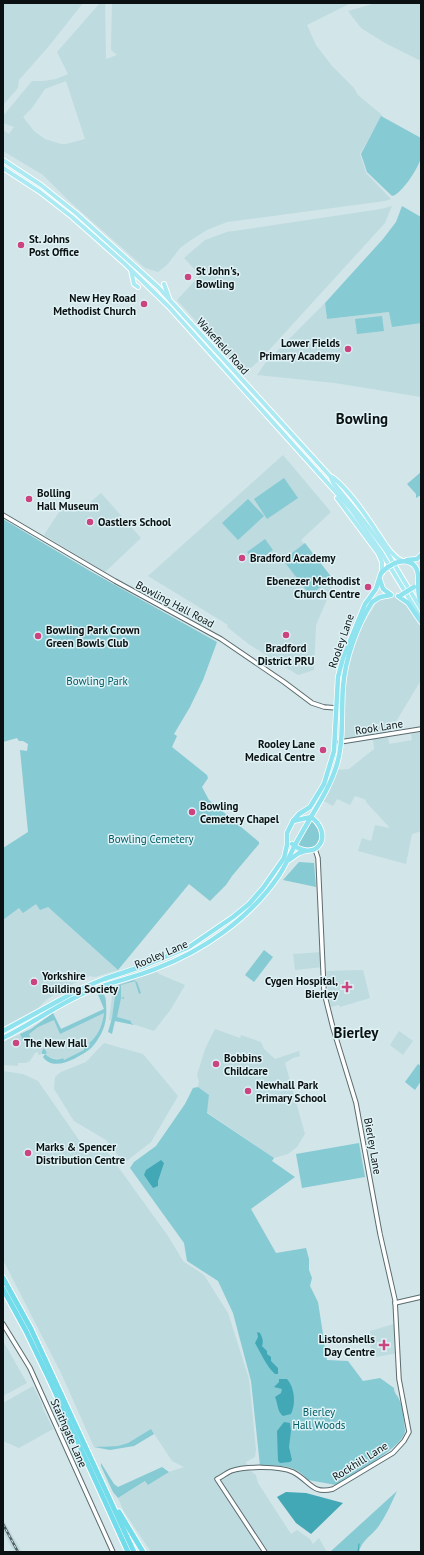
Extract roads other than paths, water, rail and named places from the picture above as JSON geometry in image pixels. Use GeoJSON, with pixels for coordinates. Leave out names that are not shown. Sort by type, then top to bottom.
{"type":"FeatureCollection","features":[{"type":"Feature","properties":{"kind":"highway"},"geometry":{"type":"LineString","coordinates":[[421,555],[417,559],[395,563],[381,576],[383,589],[388,594],[400,596],[408,603],[421,622]]}},
{"type":"Feature","properties":{"kind":"highway"},"geometry":{"type":"LineString","coordinates":[[402,561],[413,564],[417,568],[419,574]]}},
{"type":"Feature","properties":{"kind":"highway"},"geometry":{"type":"LineString","coordinates":[[420,565],[418,592],[421,602]]}},
{"type":"Feature","properties":{"kind":"highway","name":"Rooley Lane"},"geometry":{"type":"LineString","coordinates":[[3,1031],[80,988],[164,958],[189,947],[249,904],[263,888],[284,858],[288,840],[287,833],[293,821],[299,814],[310,807],[324,784],[334,751],[338,677],[343,658],[361,611],[376,588],[381,576]]}},
{"type":"Feature","properties":{"kind":"highway"},"geometry":{"type":"LineString","coordinates":[[400,596],[414,587],[419,581]]}},
{"type":"Feature","properties":{"kind":"highway","name":"Rooley Lane"},"geometry":{"type":"LineString","coordinates":[[3,1038],[74,998],[100,987],[155,969],[209,942],[239,920],[266,894],[287,862],[305,826],[328,788],[336,766],[340,742],[343,686],[348,657],[372,602],[380,597],[391,595]]}},
{"type":"Feature","properties":{"kind":"highway"},"geometry":{"type":"LineString","coordinates":[[287,862],[299,853],[316,849],[321,843],[323,836],[318,824],[311,817],[293,821]]}},
{"type":"Feature","properties":{"kind":"highway"},"geometry":{"type":"LineString","coordinates":[[303,818],[305,821],[305,826]]}},
{"type":"Feature","properties":{"kind":"highway"},"geometry":{"type":"LineString","coordinates":[[288,840],[294,846],[307,851]]}},
{"type":"Feature","properties":{"kind":"highway"},"geometry":{"type":"LineString","coordinates":[[3,1278],[32,1329],[134,1552]]}},
{"type":"Feature","properties":{"kind":"highway"},"geometry":{"type":"LineString","coordinates":[[3,1289],[20,1318],[40,1359],[128,1552]]}},
{"type":"Feature","properties":{"kind":"highway"},"geometry":{"type":"LineString","coordinates":[[108,1494],[142,1552]]}},
{"type":"Feature","properties":{"kind":"main road","name":"Wakefield Road"},"geometry":{"type":"LineString","coordinates":[[3,160],[41,185],[87,222],[149,278],[170,300],[330,476],[334,484],[385,549],[421,609]]}},
{"type":"Feature","properties":{"kind":"main road","name":"Wakefield Road"},"geometry":{"type":"LineString","coordinates":[[3,168],[40,192],[72,217],[131,269],[169,307],[351,509],[381,552],[421,618]]}},
{"type":"Feature","properties":{"kind":"main road"},"geometry":{"type":"LineString","coordinates":[[131,269],[134,284],[138,287]]}},
{"type":"Feature","properties":{"kind":"main road"},"geometry":{"type":"LineString","coordinates":[[164,284],[170,300]]}},
{"type":"Feature","properties":{"kind":"main road"},"geometry":{"type":"LineString","coordinates":[[330,476],[337,481],[353,499],[394,556],[402,561]]}},
{"type":"Feature","properties":{"kind":"main road"},"geometry":{"type":"LineString","coordinates":[[326,483],[378,553],[382,562],[381,576]]}},
{"type":"Feature","properties":{"kind":"street","name":"Bowling Hall Road"},"geometry":{"type":"LineString","coordinates":[[3,514],[114,581],[221,639],[312,703],[324,707],[337,708]]}},
{"type":"Feature","properties":{"kind":"street","name":"Rook Lane"},"geometry":{"type":"LineString","coordinates":[[340,742],[421,729]]}},
{"type":"Feature","properties":{"kind":"street","name":"Bierley Lane"},"geometry":{"type":"LineString","coordinates":[[316,849],[318,858],[324,992],[333,1028],[356,1103],[380,1234],[395,1303],[399,1380],[409,1432],[400,1445]]}},
{"type":"Feature","properties":{"kind":"street"},"geometry":{"type":"LineString","coordinates":[[395,1303],[421,1297]]}},
{"type":"Feature","properties":{"kind":"street","name":"Staithgate Lane"},"geometry":{"type":"LineString","coordinates":[[3,1324],[30,1368],[114,1552]]}},
{"type":"Feature","properties":{"kind":"street","name":"Rockhill Lane"},"geometry":{"type":"LineString","coordinates":[[265,1552],[217,1479],[230,1471],[243,1469],[286,1469],[294,1472],[315,1489],[326,1491],[333,1489],[393,1453],[400,1445]]}},
{"type":"Feature","properties":{"kind":"waterway"},"geometry":{"type":"LineString","coordinates":[[358,1552],[359,1544]]}},
{"type":"Feature","properties":{"kind":"railway"},"geometry":{"type":"LineString","coordinates":[[3,1524],[18,1552]]}},
{"type":"Feature","properties":{"kind":"place","name":"St. Johns Post Office"},"geometry":{"type":"Point","coordinates":[21,245]}},
{"type":"Feature","properties":{"kind":"place","name":"St John's, Bowling"},"geometry":{"type":"Point","coordinates":[188,277]}},
{"type":"Feature","properties":{"kind":"place","name":"New Hey Road Methodist Church"},"geometry":{"type":"Point","coordinates":[144,304]}},
{"type":"Feature","properties":{"kind":"place","name":"Lower Fields Primary Academy"},"geometry":{"type":"Point","coordinates":[348,349]}},
{"type":"Feature","properties":{"kind":"place","name":"Bolling Hall Museum"},"geometry":{"type":"Point","coordinates":[29,499]}},
{"type":"Feature","properties":{"kind":"place","name":"Oastlers School"},"geometry":{"type":"Point","coordinates":[90,522]}},
{"type":"Feature","properties":{"kind":"place","name":"Bradford Academy"},"geometry":{"type":"Point","coordinates":[242,558]}},
{"type":"Feature","properties":{"kind":"place","name":"Ebenezer Methodist Church Centre"},"geometry":{"type":"Point","coordinates":[368,587]}},
{"type":"Feature","properties":{"kind":"place","name":"Bradford District PRU"},"geometry":{"type":"Point","coordinates":[286,635]}},
{"type":"Feature","properties":{"kind":"place","name":"Bowling Park Crown Green Bowls Club"},"geometry":{"type":"Point","coordinates":[38,636]}},
{"type":"Feature","properties":{"kind":"place","name":"Rooley Lane Medical Centre"},"geometry":{"type":"Point","coordinates":[323,750]}},
{"type":"Feature","properties":{"kind":"place","name":"Bowling Cemetery Chapel"},"geometry":{"type":"Point","coordinates":[192,812]}},
{"type":"Feature","properties":{"kind":"place","name":"Yorkshire Building Society"},"geometry":{"type":"Point","coordinates":[34,982]}},
{"type":"Feature","properties":{"kind":"place","name":"Cygen Hospital, Bierley"},"geometry":{"type":"Point","coordinates":[347,987]}},
{"type":"Feature","properties":{"kind":"place","name":"The New Hall"},"geometry":{"type":"Point","coordinates":[16,1043]}},
{"type":"Feature","properties":{"kind":"place","name":"Bobbins Childcare"},"geometry":{"type":"Point","coordinates":[216,1064]}},
{"type":"Feature","properties":{"kind":"place","name":"Newhall Park Primary School"},"geometry":{"type":"Point","coordinates":[248,1091]}},
{"type":"Feature","properties":{"kind":"place","name":"Marks & Spencer Distribution Centre"},"geometry":{"type":"Point","coordinates":[28,1153]}},
{"type":"Feature","properties":{"kind":"place","name":"Listonshells Day Centre"},"geometry":{"type":"Point","coordinates":[384,1345]}},
{"type":"Feature","properties":{"kind":"district","name":"Bowling"},"geometry":{"type":"Point","coordinates":[362,419]}},
{"type":"Feature","properties":{"kind":"district","name":"Bierley"},"geometry":{"type":"Point","coordinates":[356,1033]}},
{"type":"Feature","properties":{"kind":"park label","name":"Bowling Park"},"geometry":{"type":"Point","coordinates":[97,681]}},
{"type":"Feature","properties":{"kind":"park label","name":"Bowling Cemetery"},"geometry":{"type":"Point","coordinates":[151,839]}},
{"type":"Feature","properties":{"kind":"park label","name":"Bierley Hall Woods"},"geometry":{"type":"Point","coordinates":[319,1418]}}]}
